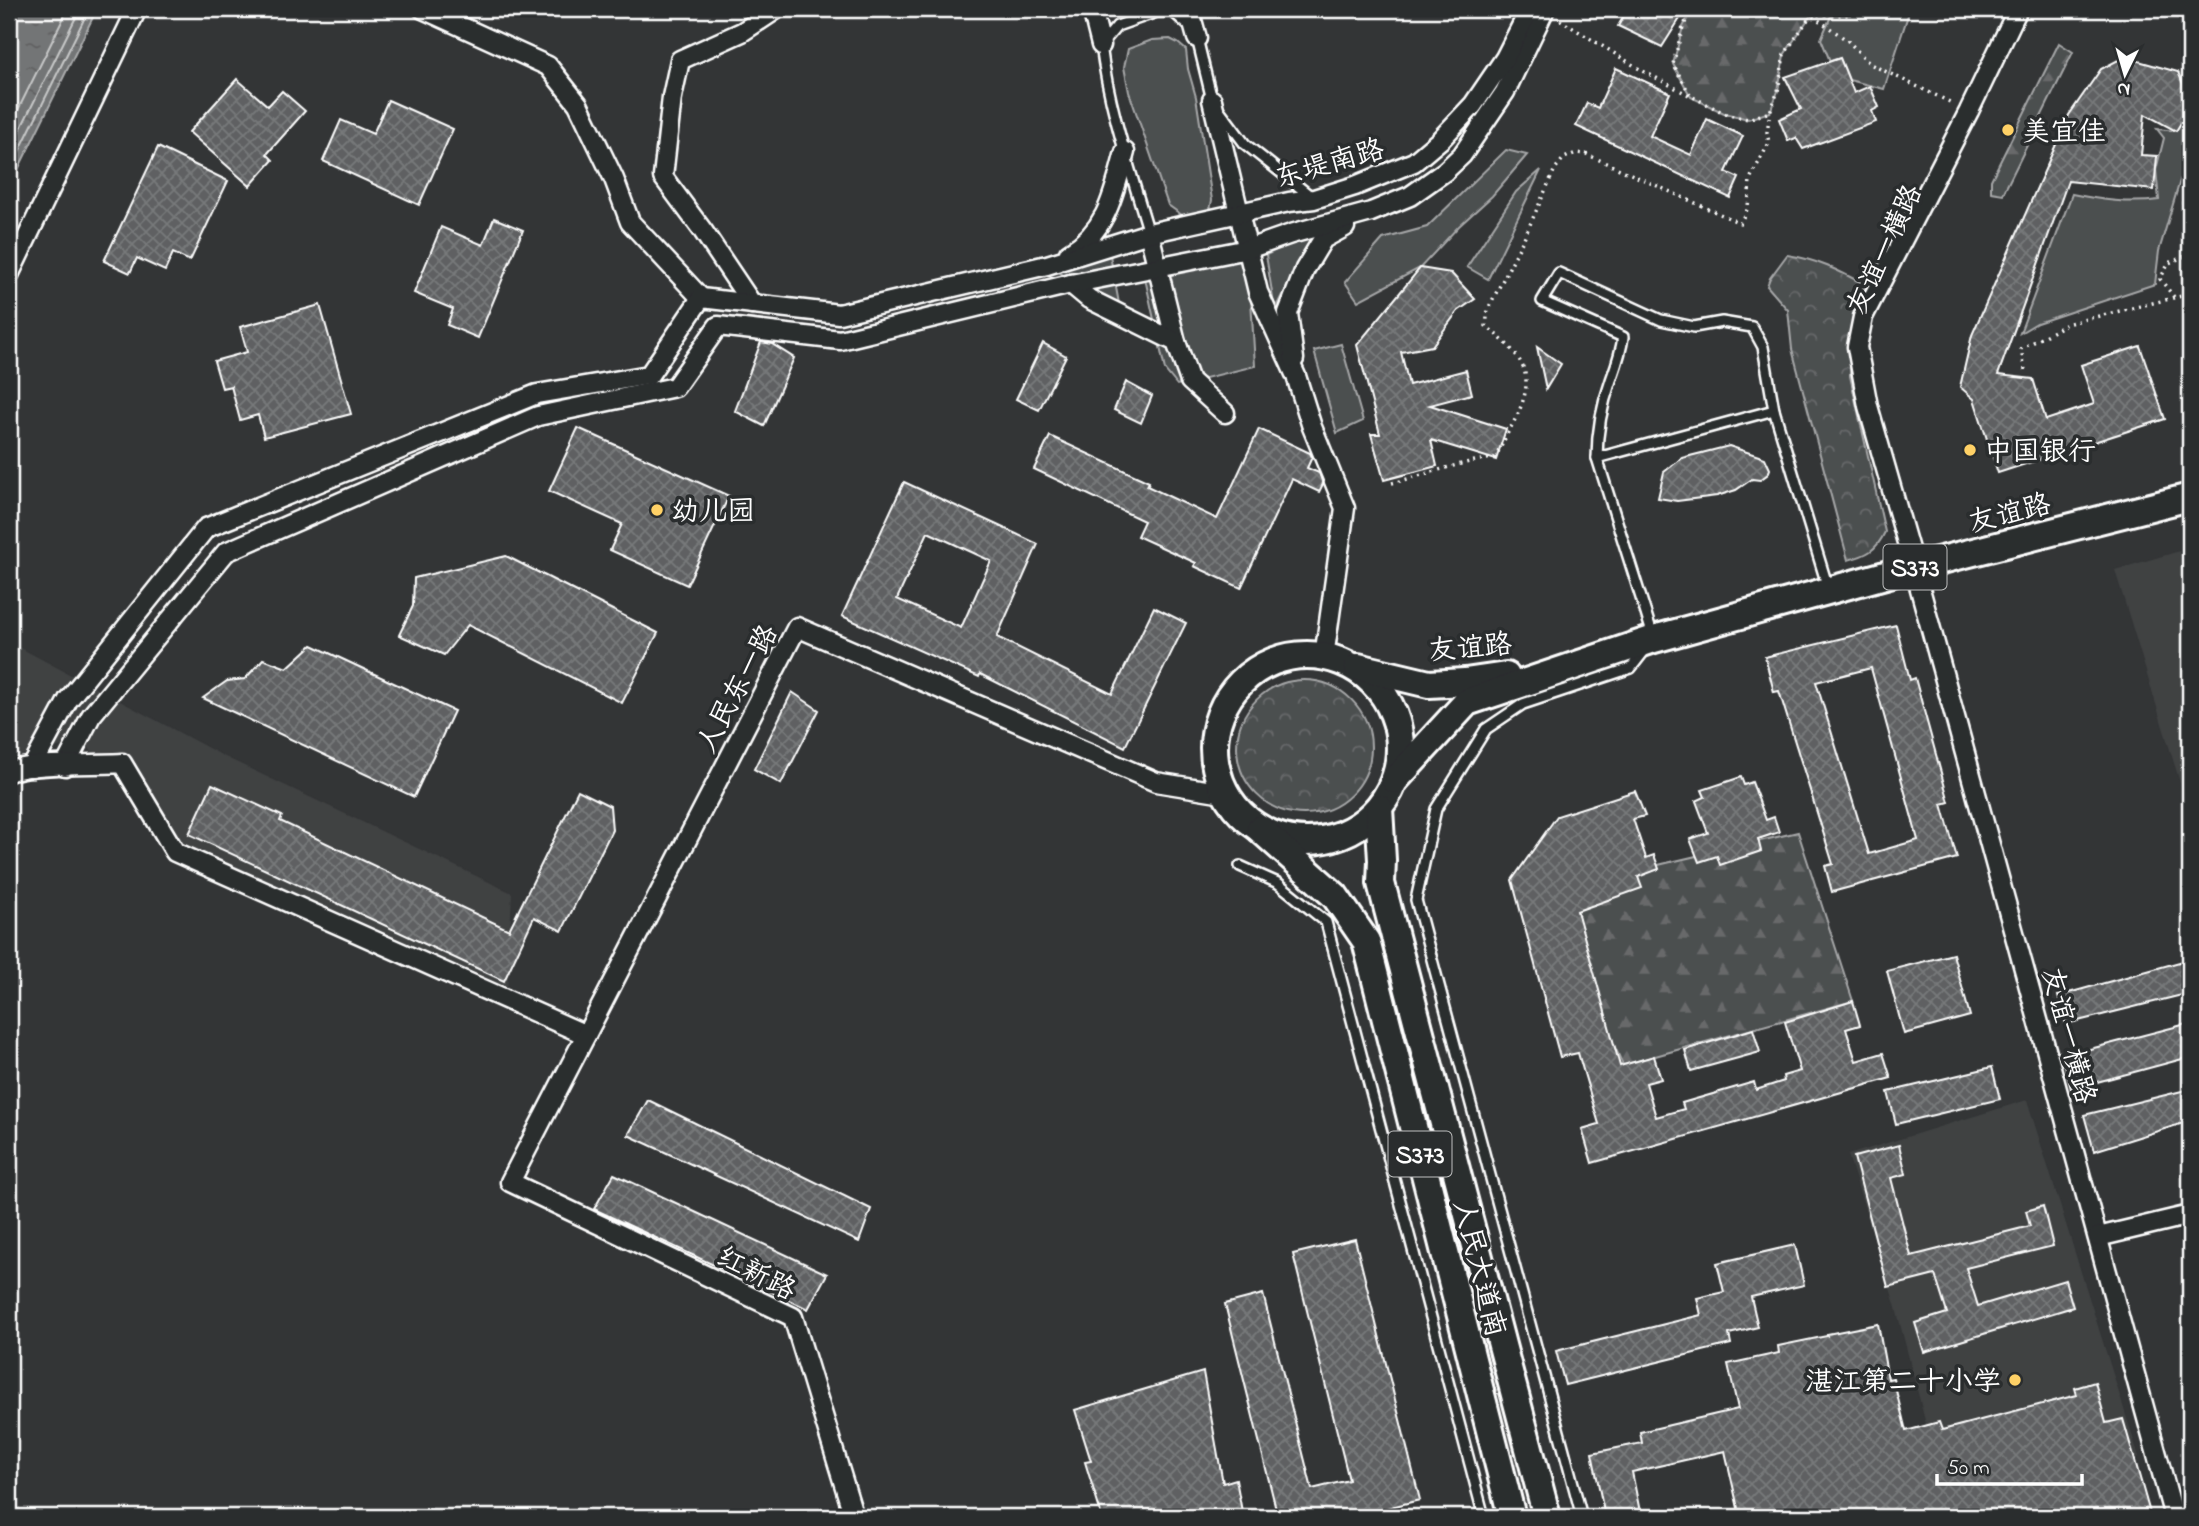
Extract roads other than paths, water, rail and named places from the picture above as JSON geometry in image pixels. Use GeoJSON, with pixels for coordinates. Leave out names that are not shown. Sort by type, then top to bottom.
{"type":"FeatureCollection","features":[{"type":"Feature","properties":{"kind":"main road","name":"友谊路"},"geometry":{"type":"LineString","coordinates":[[1335,660],[1429,684],[1518,674],[1828,590],[2190,497]]}},
{"type":"Feature","properties":{"kind":"main road","name":"友谊路"},"geometry":{"type":"LineString","coordinates":[[1395,780],[1467,702],[1647,641]]}},
{"type":"Feature","properties":{"kind":"main road","name":"S373"},"geometry":{"type":"LineString","coordinates":[[1294,656],[1335,660],[1370,679],[1387,700],[1398,726],[1401,753],[1395,780],[1379,808],[1359,826],[1336,837],[1310,842],[1284,839],[1260,829],[1240,813],[1224,793],[1214,764],[1214,734],[1223,706],[1241,682],[1265,665],[1294,656]]}},
{"type":"Feature","properties":{"kind":"main road","name":"人民大道南"},"geometry":{"type":"LineString","coordinates":[[1379,808],[1381,883],[1547,1517]]}},
{"type":"Feature","properties":{"kind":"main road","name":"人民大道南"},"geometry":{"type":"LineString","coordinates":[[1260,829],[1335,896],[1366,941],[1512,1517]]}},
{"type":"Feature","properties":{"kind":"street"},"geometry":{"type":"LineString","coordinates":[[9,275],[137,9]]}},
{"type":"Feature","properties":{"kind":"street"},"geometry":{"type":"LineString","coordinates":[[32,767],[68,700],[206,528],[537,394],[649,375],[701,298],[630,222],[614,179],[578,104],[548,66],[423,9]]}},
{"type":"Feature","properties":{"kind":"street"},"geometry":{"type":"LineString","coordinates":[[752,304],[663,177],[672,97],[680,60],[742,32],[776,9]]}},
{"type":"Feature","properties":{"kind":"street"},"geometry":{"type":"LineString","coordinates":[[1092,9],[1101,45]]}},
{"type":"Feature","properties":{"kind":"street"},"geometry":{"type":"LineString","coordinates":[[1189,9],[1197,38]]}},
{"type":"Feature","properties":{"kind":"street","name":"东堤南路"},"geometry":{"type":"LineString","coordinates":[[701,298],[839,314],[1047,265],[1149,233],[1289,202],[1314,199],[1381,177],[1414,162],[1440,141],[1473,105],[1540,9]]}},
{"type":"Feature","properties":{"kind":"street","name":"东堤南路"},"geometry":{"type":"LineString","coordinates":[[65,766],[91,716],[226,552],[538,416],[675,387],[718,326],[840,340],[1071,284],[1248,249],[1371,212],[1410,196],[1444,172],[1462,155],[1506,92],[1540,9]]}},
{"type":"Feature","properties":{"kind":"street","name":"友谊一横路"},"geometry":{"type":"LineString","coordinates":[[1919,567],[1868,406],[1857,347],[1863,317],[2018,9]]}},
{"type":"Feature","properties":{"kind":"street","name":"友谊一横路"},"geometry":{"type":"LineString","coordinates":[[2031,9],[1875,321],[1869,346],[1872,390],[2175,1517]]}},
{"type":"Feature","properties":{"kind":"street"},"geometry":{"type":"LineString","coordinates":[[1212,100],[1258,292],[1296,376],[1312,427],[1345,508],[1335,660]]}},
{"type":"Feature","properties":{"kind":"street"},"geometry":{"type":"LineString","coordinates":[[1047,265],[1090,237],[1110,206],[1125,152]]}},
{"type":"Feature","properties":{"kind":"street"},"geometry":{"type":"LineString","coordinates":[[1296,376],[1288,313],[1305,269],[1323,239],[1371,212]]}},
{"type":"Feature","properties":{"kind":"street"},"geometry":{"type":"LineString","coordinates":[[1149,233],[1176,342],[1190,382],[1225,413]]}},
{"type":"Feature","properties":{"kind":"street"},"geometry":{"type":"LineString","coordinates":[[1071,284],[1089,299],[1176,342]]}},
{"type":"Feature","properties":{"kind":"street","name":"人民东一路"},"geometry":{"type":"LineString","coordinates":[[510,1182],[797,626],[1156,782],[1224,793]]}},
{"type":"Feature","properties":{"kind":"street"},"geometry":{"type":"LineString","coordinates":[[9,772],[32,767],[122,764],[174,852],[586,1035]]}},
{"type":"Feature","properties":{"kind":"street","name":"红新路"},"geometry":{"type":"LineString","coordinates":[[510,1182],[793,1317],[854,1517]]}},
{"type":"Feature","properties":{"kind":"street"},"geometry":{"type":"LineString","coordinates":[[2098,1237],[2190,1215]]}},
{"type":"Feature","properties":{"kind":"lane"},"geometry":{"type":"LineString","coordinates":[[1149,233],[1125,152],[1101,45],[1117,26],[1157,12],[1172,11],[1185,21],[1197,38],[1212,100],[1245,144],[1314,199]]}},
{"type":"Feature","properties":{"kind":"lane"},"geometry":{"type":"LineString","coordinates":[[1582,1517],[1416,900],[1436,809],[1486,729],[1523,704],[1631,668],[1647,641],[1597,458],[1597,433],[1621,354],[1623,337],[1542,301],[1559,273],[1661,320],[1694,327],[1722,322],[1752,327],[1763,347],[1774,410],[1828,590]]}},
{"type":"Feature","properties":{"kind":"lane"},"geometry":{"type":"LineString","coordinates":[[1597,458],[1774,410]]}},
{"type":"Feature","properties":{"kind":"lane"},"geometry":{"type":"LineString","coordinates":[[1240,866],[1278,883],[1326,922],[1484,1517]]}},
{"type":"Feature","properties":{"kind":"water"},"geometry":{"type":"Polygon","coordinates":[[[9,9],[97,9],[9,188],[9,9]]]}},
{"type":"Feature","properties":{"kind":"place","name":"美宜佳"},"geometry":{"type":"Point","coordinates":[2008,130]}},
{"type":"Feature","properties":{"kind":"place","name":"中国银行"},"geometry":{"type":"Point","coordinates":[1970,450]}},
{"type":"Feature","properties":{"kind":"place","name":"幼儿园"},"geometry":{"type":"Point","coordinates":[657,510]}},
{"type":"Feature","properties":{"kind":"place","name":"湛江第二十小学"},"geometry":{"type":"Point","coordinates":[2015,1380]}}]}
